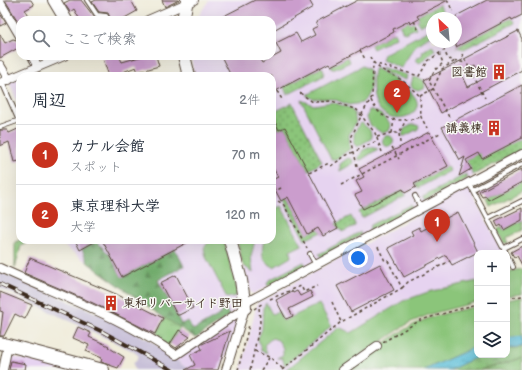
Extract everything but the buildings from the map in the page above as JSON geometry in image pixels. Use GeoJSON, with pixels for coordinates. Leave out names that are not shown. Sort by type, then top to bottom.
{"type":"FeatureCollection","features":[{"type":"Feature","properties":{"kind":"street"},"geometry":{"type":"LineString","coordinates":[[54,0],[64,16]]}},
{"type":"Feature","properties":{"kind":"street"},"geometry":{"type":"LineString","coordinates":[[157,16],[189,1]]}},
{"type":"Feature","properties":{"kind":"street"},"geometry":{"type":"LineString","coordinates":[[185,16],[189,1]]}},
{"type":"Feature","properties":{"kind":"street"},"geometry":{"type":"LineString","coordinates":[[0,2],[16,29]]}},
{"type":"Feature","properties":{"kind":"street"},"geometry":{"type":"LineString","coordinates":[[33,60],[34,71],[56,60]]}},
{"type":"Feature","properties":{"kind":"street"},"geometry":{"type":"LineString","coordinates":[[185,60],[188,72]]}},
{"type":"Feature","properties":{"kind":"street"},"geometry":{"type":"LineString","coordinates":[[0,65],[4,82],[16,78]]}},
{"type":"Feature","properties":{"kind":"street"},"geometry":{"type":"LineString","coordinates":[[0,268],[103,313],[144,333],[176,355],[250,306],[316,265],[421,208],[471,186],[522,154]]}},
{"type":"Feature","properties":{"kind":"street"},"geometry":{"type":"LineString","coordinates":[[226,370],[250,306],[231,244]]}},
{"type":"Feature","properties":{"kind":"street"},"geometry":{"type":"LineString","coordinates":[[3,370],[4,344],[102,370]]}},
{"type":"Feature","properties":{"kind":"street"},"geometry":{"type":"LineString","coordinates":[[343,370],[377,346]]}},
{"type":"Feature","properties":{"kind":"lane"},"geometry":{"type":"LineString","coordinates":[[88,0],[97,15],[106,16]]}},
{"type":"Feature","properties":{"kind":"lane"},"geometry":{"type":"LineString","coordinates":[[4,82],[16,111]]}},
{"type":"Feature","properties":{"kind":"lane"},"geometry":{"type":"LineString","coordinates":[[0,127],[16,122]]}},
{"type":"Feature","properties":{"kind":"lane"},"geometry":{"type":"LineString","coordinates":[[504,250],[471,186],[522,164]]}},
{"type":"Feature","properties":{"kind":"lane"},"geometry":{"type":"LineString","coordinates":[[415,196],[421,208]]}},
{"type":"Feature","properties":{"kind":"lane"},"geometry":{"type":"LineString","coordinates":[[488,218],[522,201]]}},
{"type":"Feature","properties":{"kind":"lane"},"geometry":{"type":"LineString","coordinates":[[508,250],[522,239]]}},
{"type":"Feature","properties":{"kind":"lane"},"geometry":{"type":"LineString","coordinates":[[310,254],[316,265]]}},
{"type":"Feature","properties":{"kind":"lane"},"geometry":{"type":"LineString","coordinates":[[510,261],[513,267]]}},
{"type":"Feature","properties":{"kind":"path"},"geometry":{"type":"LineString","coordinates":[[447,0],[453,11]]}},
{"type":"Feature","properties":{"kind":"path"},"geometry":{"type":"LineString","coordinates":[[414,21],[419,31]]}},
{"type":"Feature","properties":{"kind":"path"},"geometry":{"type":"LineString","coordinates":[[360,50],[365,59]]}},
{"type":"Feature","properties":{"kind":"path"},"geometry":{"type":"LineString","coordinates":[[373,63],[419,76],[428,61],[444,50],[448,59],[466,63]]}},
{"type":"Feature","properties":{"kind":"path"},"geometry":{"type":"LineString","coordinates":[[438,53],[443,62],[434,71],[429,81],[448,117]]}},
{"type":"Feature","properties":{"kind":"path"},"geometry":{"type":"LineString","coordinates":[[462,54],[485,98]]}},
{"type":"Feature","properties":{"kind":"path"},"geometry":{"type":"LineString","coordinates":[[357,166],[352,144],[353,131],[371,100],[373,63],[370,56]]}},
{"type":"Feature","properties":{"kind":"path"},"geometry":{"type":"LineString","coordinates":[[420,96],[433,89],[442,69],[455,60]]}},
{"type":"Feature","properties":{"kind":"path"},"geometry":{"type":"LineString","coordinates":[[373,63],[385,73],[400,80],[420,96],[421,117],[427,128]]}},
{"type":"Feature","properties":{"kind":"path"},"geometry":{"type":"LineString","coordinates":[[277,91],[283,101]]}},
{"type":"Feature","properties":{"kind":"path"},"geometry":{"type":"LineString","coordinates":[[300,93],[313,102],[338,102],[357,110],[362,114],[377,137],[377,141],[382,152]]}},
{"type":"Feature","properties":{"kind":"path"},"geometry":{"type":"LineString","coordinates":[[371,100],[378,112],[394,119],[406,120],[421,117]]}},
{"type":"Feature","properties":{"kind":"path"},"geometry":{"type":"LineString","coordinates":[[392,133],[394,119]]}},
{"type":"Feature","properties":{"kind":"path"},"geometry":{"type":"LineString","coordinates":[[400,143],[399,133],[406,120]]}},
{"type":"Feature","properties":{"kind":"path"},"geometry":{"type":"LineString","coordinates":[[341,185],[442,132]]}},
{"type":"Feature","properties":{"kind":"path"},"geometry":{"type":"LineString","coordinates":[[377,137],[392,133],[399,133]]}},
{"type":"Feature","properties":{"kind":"path"},"geometry":{"type":"LineString","coordinates":[[331,166],[344,156],[377,141]]}},
{"type":"Feature","properties":{"kind":"path"},"geometry":{"type":"LineString","coordinates":[[392,147],[399,159]]}},
{"type":"Feature","properties":{"kind":"path"},"geometry":{"type":"LineString","coordinates":[[309,173],[329,163]]}},
{"type":"Feature","properties":{"kind":"path"},"geometry":{"type":"LineString","coordinates":[[276,190],[283,187]]}},
{"type":"Feature","properties":{"kind":"path"},"geometry":{"type":"LineString","coordinates":[[278,201],[284,205],[310,254]]}},
{"type":"Feature","properties":{"kind":"path"},"geometry":{"type":"LineString","coordinates":[[377,245],[385,261],[388,261],[402,288]]}},
{"type":"Feature","properties":{"kind":"path"},"geometry":{"type":"LineString","coordinates":[[255,351],[269,357],[282,370],[342,322],[402,288],[408,282],[450,261]]}},
{"type":"Feature","properties":{"kind":"path"},"geometry":{"type":"LineString","coordinates":[[270,299],[301,286],[304,292],[317,286]]}},
{"type":"Feature","properties":{"kind":"path"},"geometry":{"type":"LineString","coordinates":[[510,298],[522,296]]}},
{"type":"Feature","properties":{"kind":"path"},"geometry":{"type":"LineString","coordinates":[[332,302],[342,322]]}},
{"type":"Feature","properties":{"kind":"path"},"geometry":{"type":"LineString","coordinates":[[250,306],[259,306],[264,303]]}},
{"type":"Feature","properties":{"kind":"path"},"geometry":{"type":"LineString","coordinates":[[377,346],[421,320],[474,305]]}},
{"type":"Feature","properties":{"kind":"path"},"geometry":{"type":"LineString","coordinates":[[250,306],[259,306]]}},
{"type":"Feature","properties":{"kind":"path"},"geometry":{"type":"LineString","coordinates":[[250,370],[260,323],[259,306]]}},
{"type":"Feature","properties":{"kind":"path"},"geometry":{"type":"LineString","coordinates":[[238,370],[250,321]]}},
{"type":"Feature","properties":{"kind":"path"},"geometry":{"type":"LineString","coordinates":[[261,370],[269,357]]}},
{"type":"Feature","properties":{"kind":"shaded area"},"geometry":{"type":"Polygon","coordinates":[[[209,0],[522,0],[522,150],[253,294],[250,291],[238,244],[276,244],[276,72],[193,72],[192,60],[276,60],[276,16],[199,16],[209,0]]]}},
{"type":"Feature","properties":{"kind":"shaded area"},"geometry":{"type":"Polygon","coordinates":[[[16,79],[16,99],[9,82],[16,79]]]}},
{"type":"Feature","properties":{"kind":"shaded area"},"geometry":{"type":"Polygon","coordinates":[[[469,187],[501,250],[474,250],[474,282],[428,292],[358,328],[300,370],[241,370],[257,303],[469,187]]]}},
{"type":"Feature","properties":{"kind":"shaded area"},"geometry":{"type":"Polygon","coordinates":[[[62,244],[225,244],[238,294],[239,308],[196,338],[167,320],[62,244]]]}},
{"type":"Feature","properties":{"kind":"shaded area"},"geometry":{"type":"Polygon","coordinates":[[[0,272],[104,316],[150,340],[189,370],[135,370],[133,364],[139,356],[133,351],[0,288],[0,272]]]}},
{"type":"Feature","properties":{"kind":"shaded area"},"geometry":{"type":"Polygon","coordinates":[[[235,316],[239,317],[221,370],[189,370],[175,359],[235,316]]]}},
{"type":"Feature","properties":{"kind":"shaded area"},"geometry":{"type":"Polygon","coordinates":[[[13,357],[71,370],[6,370],[8,360],[13,357]]]}},
{"type":"Feature","properties":{"kind":"green space"},"geometry":{"type":"Polygon","coordinates":[[[439,4],[443,12],[426,12],[426,23],[420,26],[416,20],[419,19],[417,16],[439,4]]]}},
{"type":"Feature","properties":{"kind":"green space"},"geometry":{"type":"Polygon","coordinates":[[[394,15],[409,21],[410,23],[413,22],[416,28],[405,33],[403,32],[394,15]]]}},
{"type":"Feature","properties":{"kind":"green space"},"geometry":{"type":"Polygon","coordinates":[[[511,18],[515,23],[464,49],[460,48],[462,48],[462,44],[511,18]]]}},
{"type":"Feature","properties":{"kind":"green space"},"geometry":{"type":"Polygon","coordinates":[[[395,32],[396,37],[373,49],[371,45],[395,32]]]}},
{"type":"Feature","properties":{"kind":"green space"},"geometry":{"type":"Polygon","coordinates":[[[426,32],[426,38],[415,46],[401,68],[382,60],[384,54],[426,32]]]}},
{"type":"Feature","properties":{"kind":"green space"},"geometry":{"type":"Polygon","coordinates":[[[428,48],[434,48],[435,50],[420,63],[415,60],[423,54],[422,52],[428,48]]]}},
{"type":"Feature","properties":{"kind":"green space"},"geometry":{"type":"Polygon","coordinates":[[[348,57],[350,62],[332,69],[331,66],[348,57]]]}},
{"type":"Feature","properties":{"kind":"green space"},"geometry":{"type":"Polygon","coordinates":[[[362,66],[368,69],[371,82],[369,91],[362,103],[349,105],[333,99],[313,99],[306,95],[362,66]]]}},
{"type":"Feature","properties":{"kind":"green space"},"geometry":{"type":"Polygon","coordinates":[[[322,67],[324,72],[323,76],[287,95],[284,87],[322,67]]]}},
{"type":"Feature","properties":{"kind":"green space"},"geometry":{"type":"Polygon","coordinates":[[[380,67],[407,75],[406,80],[387,73],[380,67]]]}},
{"type":"Feature","properties":{"kind":"green space"},"geometry":{"type":"Polygon","coordinates":[[[375,68],[407,88],[415,97],[417,105],[414,111],[408,116],[400,118],[390,117],[382,112],[376,103],[373,89],[373,75],[375,68]]]}},
{"type":"Feature","properties":{"kind":"green space"},"geometry":{"type":"Polygon","coordinates":[[[413,77],[424,80],[425,87],[418,90],[413,88],[411,85],[413,77]]]}},
{"type":"Feature","properties":{"kind":"green space"},"geometry":{"type":"Polygon","coordinates":[[[301,100],[314,105],[332,102],[350,108],[354,113],[356,122],[349,135],[350,149],[336,159],[331,159],[301,100]]]}},
{"type":"Feature","properties":{"kind":"green space"},"geometry":{"type":"Polygon","coordinates":[[[292,103],[322,162],[308,171],[285,127],[279,130],[276,123],[276,111],[292,103]]]}},
{"type":"Feature","properties":{"kind":"green space"},"geometry":{"type":"Polygon","coordinates":[[[369,110],[379,113],[388,120],[391,126],[389,131],[382,133],[371,126],[367,118],[369,110]]]}},
{"type":"Feature","properties":{"kind":"green space"},"geometry":{"type":"Polygon","coordinates":[[[362,123],[370,130],[372,138],[357,147],[354,144],[354,134],[359,124],[362,123]]]}},
{"type":"Feature","properties":{"kind":"green space"},"geometry":{"type":"Polygon","coordinates":[[[413,124],[419,126],[418,129],[405,136],[402,136],[404,129],[413,124]]]}},
{"type":"Feature","properties":{"kind":"green space"},"geometry":{"type":"Polygon","coordinates":[[[386,136],[390,136],[392,137],[392,145],[386,146],[383,143],[383,139],[386,136]]]}},
{"type":"Feature","properties":{"kind":"green space"},"geometry":{"type":"Polygon","coordinates":[[[522,138],[522,150],[473,175],[466,160],[479,153],[522,138]]]}},
{"type":"Feature","properties":{"kind":"green space"},"geometry":{"type":"Polygon","coordinates":[[[371,147],[378,149],[361,160],[358,159],[363,150],[371,147]]]}},
{"type":"Feature","properties":{"kind":"green space"},"geometry":{"type":"Polygon","coordinates":[[[348,158],[353,160],[352,164],[340,171],[340,164],[348,158]]]}},
{"type":"Feature","properties":{"kind":"green space"},"geometry":{"type":"Polygon","coordinates":[[[448,166],[450,171],[418,188],[415,184],[448,166]]]}},
{"type":"Feature","properties":{"kind":"green space"},"geometry":{"type":"Polygon","coordinates":[[[466,174],[468,178],[425,201],[423,197],[466,174]]]}},
{"type":"Feature","properties":{"kind":"green space"},"geometry":{"type":"Polygon","coordinates":[[[522,182],[522,191],[491,207],[488,200],[522,182]]]}},
{"type":"Feature","properties":{"kind":"green space"},"geometry":{"type":"Polygon","coordinates":[[[403,190],[406,195],[362,218],[359,212],[403,190]]]}},
{"type":"Feature","properties":{"kind":"green space"},"geometry":{"type":"Polygon","coordinates":[[[288,198],[307,234],[319,228],[321,232],[305,240],[284,200],[288,198]]]}},
{"type":"Feature","properties":{"kind":"green space"},"geometry":{"type":"Polygon","coordinates":[[[411,205],[413,208],[369,231],[370,225],[411,205]]]}},
{"type":"Feature","properties":{"kind":"green space"},"geometry":{"type":"Polygon","coordinates":[[[281,206],[302,245],[290,251],[291,257],[274,267],[264,259],[262,248],[263,244],[276,244],[276,208],[281,206]]]}},
{"type":"Feature","properties":{"kind":"green space"},"geometry":{"type":"Polygon","coordinates":[[[351,216],[355,226],[342,232],[335,224],[351,216]]]}},
{"type":"Feature","properties":{"kind":"green space"},"geometry":{"type":"Polygon","coordinates":[[[522,220],[522,230],[506,238],[508,243],[504,243],[497,230],[502,227],[504,230],[522,220]]]}},
{"type":"Feature","properties":{"kind":"green space"},"geometry":{"type":"Polygon","coordinates":[[[360,232],[361,235],[321,257],[319,254],[360,232]]]}},
{"type":"Feature","properties":{"kind":"green space"},"geometry":{"type":"Polygon","coordinates":[[[15,242],[16,244],[25,244],[21,246],[15,268],[15,242]]]}},
{"type":"Feature","properties":{"kind":"green space"},"geometry":{"type":"Polygon","coordinates":[[[91,244],[99,244],[109,254],[122,277],[175,249],[184,266],[158,280],[181,324],[188,321],[193,330],[221,314],[223,308],[226,309],[229,316],[196,338],[167,320],[88,263],[82,249],[91,244]]]}},
{"type":"Feature","properties":{"kind":"green space"},"geometry":{"type":"Polygon","coordinates":[[[207,244],[225,244],[238,294],[236,296],[227,298],[206,257],[204,248],[207,244]]]}},
{"type":"Feature","properties":{"kind":"green space"},"geometry":{"type":"Polygon","coordinates":[[[238,244],[254,244],[251,257],[253,273],[243,265],[238,244]]]}},
{"type":"Feature","properties":{"kind":"green space"},"geometry":{"type":"Polygon","coordinates":[[[304,262],[306,266],[268,286],[267,283],[269,280],[304,262]]]}},
{"type":"Feature","properties":{"kind":"green space"},"geometry":{"type":"Polygon","coordinates":[[[522,269],[522,294],[510,296],[510,271],[522,269]]]}},
{"type":"Feature","properties":{"kind":"green space"},"geometry":{"type":"Polygon","coordinates":[[[474,282],[474,303],[431,314],[409,323],[339,370],[286,370],[339,327],[351,333],[403,301],[428,292],[474,282]]]}},
{"type":"Feature","properties":{"kind":"green space"},"geometry":{"type":"Polygon","coordinates":[[[522,297],[522,336],[510,338],[510,299],[522,297]]]}},
{"type":"Feature","properties":{"kind":"green space"},"geometry":{"type":"Polygon","coordinates":[[[266,303],[272,314],[278,311],[283,321],[319,304],[331,325],[285,365],[282,358],[277,358],[283,355],[283,348],[278,340],[272,338],[264,345],[267,353],[261,351],[258,338],[262,329],[263,308],[266,303]]]}},
{"type":"Feature","properties":{"kind":"green space"},"geometry":{"type":"Polygon","coordinates":[[[474,307],[474,347],[424,370],[348,370],[407,328],[435,316],[474,307]]]}},
{"type":"Feature","properties":{"kind":"green space"},"geometry":{"type":"Polygon","coordinates":[[[165,318],[180,328],[168,346],[155,337],[165,318]]]}},
{"type":"Feature","properties":{"kind":"green space"},"geometry":{"type":"Polygon","coordinates":[[[522,347],[522,358],[480,370],[450,370],[475,358],[510,358],[510,348],[522,347]]]}},
{"type":"Feature","properties":{"kind":"green space"},"geometry":{"type":"Polygon","coordinates":[[[522,358],[522,370],[480,370],[522,358]]]}},
{"type":"Feature","properties":{"kind":"water"},"geometry":{"type":"Polygon","coordinates":[[[522,336],[522,347],[510,348],[510,338],[522,336]]]}},
{"type":"Feature","properties":{"kind":"water"},"geometry":{"type":"Polygon","coordinates":[[[474,347],[475,358],[450,370],[424,370],[474,347]]]}},
{"type":"Feature","properties":{"kind":"railway"},"geometry":{"type":"LineString","coordinates":[[0,284],[103,332],[172,370]]}},
{"type":"Feature","properties":{"kind":"place","name":"図書館"},"geometry":{"type":"Point","coordinates":[499,72]}},
{"type":"Feature","properties":{"kind":"place","name":"東京理科大学"},"geometry":{"type":"Point","coordinates":[397,113]}},
{"type":"Feature","properties":{"kind":"place","name":"講義棟"},"geometry":{"type":"Point","coordinates":[494,128]}},
{"type":"Feature","properties":{"kind":"place","name":"カナル会館"},"geometry":{"type":"Point","coordinates":[437,242]}},
{"type":"Feature","properties":{"kind":"place","name":"東和リバーサイド野田"},"geometry":{"type":"Point","coordinates":[111,303]}}]}
